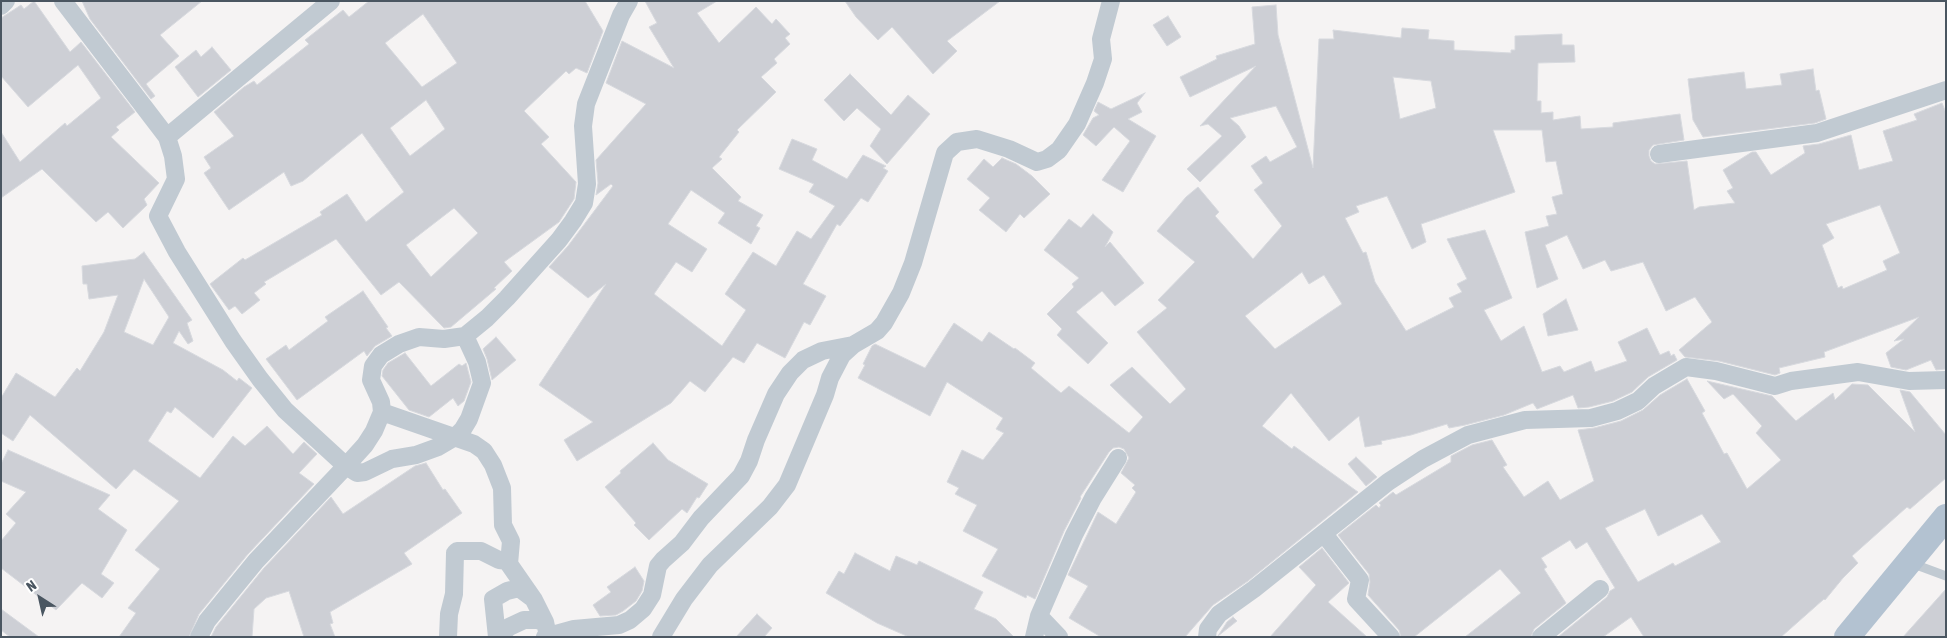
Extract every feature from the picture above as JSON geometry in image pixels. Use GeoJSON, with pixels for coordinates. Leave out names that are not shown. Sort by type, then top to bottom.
{"type":"FeatureCollection","features":[{"type":"Feature","properties":{"kind":"main road"},"geometry":{"type":"LineString","coordinates":[[1847,637],[1946,517]]}},
{"type":"Feature","properties":{"kind":"street"},"geometry":{"type":"LineString","coordinates":[[1,6],[6,1]]}},
{"type":"Feature","properties":{"kind":"street"},"geometry":{"type":"LineString","coordinates":[[63,1],[167,137],[173,156],[176,179],[158,216],[178,252],[233,341],[260,379],[285,410],[346,466],[357,473],[365,472],[392,460],[416,455],[438,447],[463,430],[482,383],[477,362],[465,336]]}},
{"type":"Feature","properties":{"kind":"street"},"geometry":{"type":"LineString","coordinates":[[167,137],[331,1]]}},
{"type":"Feature","properties":{"kind":"street"},"geometry":{"type":"LineString","coordinates":[[199,637],[207,621],[256,561],[365,445],[374,431],[382,412],[381,402],[371,380],[373,366],[381,355],[399,344],[419,337],[444,339],[465,336],[487,318],[525,279],[574,221],[584,203],[587,184],[583,126],[586,104],[621,15],[629,1]]}},
{"type":"Feature","properties":{"kind":"street"},"geometry":{"type":"LineString","coordinates":[[546,632],[619,625],[630,620],[643,609],[652,595],[658,566],[682,544],[701,518],[741,476],[776,394],[790,372],[803,360],[822,351],[853,344],[869,337],[880,327],[901,293],[913,263],[945,153],[952,145],[964,139],[977,138],[1009,149],[1037,162],[1047,159],[1059,150],[1068,138],[1095,83],[1103,59],[1101,39],[1111,1]]}},
{"type":"Feature","properties":{"kind":"street"},"geometry":{"type":"LineString","coordinates":[[1659,154],[1817,133],[1946,90]]}},
{"type":"Feature","properties":{"kind":"street"},"geometry":{"type":"LineString","coordinates":[[661,637],[684,599],[710,566],[770,507],[787,484],[825,395],[830,378],[842,355],[853,344]]}},
{"type":"Feature","properties":{"kind":"street"},"geometry":{"type":"LineString","coordinates":[[1207,637],[1208,629],[1219,614],[1254,590],[1388,482],[1468,435],[1525,420],[1590,418],[1617,411],[1638,401],[1654,386],[1686,367],[1716,370],[1775,386],[1858,372],[1909,381],[1946,380]]}},
{"type":"Feature","properties":{"kind":"street"},"geometry":{"type":"LineString","coordinates":[[382,412],[474,444],[484,451],[496,471],[502,488],[503,525],[511,541],[508,560],[534,600],[546,632]]}},
{"type":"Feature","properties":{"kind":"street"},"geometry":{"type":"LineString","coordinates":[[1034,637],[1039,616],[1074,535],[1093,498],[1118,458]]}},
{"type":"Feature","properties":{"kind":"street"},"geometry":{"type":"LineString","coordinates":[[1324,534],[1360,580],[1356,599],[1392,637]]}},
{"type":"Feature","properties":{"kind":"street"},"geometry":{"type":"LineString","coordinates":[[448,637],[449,614],[454,594],[456,554],[458,551],[481,550],[499,560],[508,560]]}},
{"type":"Feature","properties":{"kind":"street"},"geometry":{"type":"LineString","coordinates":[[498,637],[494,598],[507,591],[519,588],[534,600]]}},
{"type":"Feature","properties":{"kind":"street"},"geometry":{"type":"LineString","coordinates":[[1541,637],[1600,589]]}},
{"type":"Feature","properties":{"kind":"street"},"geometry":{"type":"LineString","coordinates":[[1039,616],[1059,637]]}},
{"type":"Feature","properties":{"kind":"street"},"geometry":{"type":"LineString","coordinates":[[498,637],[509,628],[524,620],[537,620],[546,632]]}},
{"type":"Feature","properties":{"kind":"lane"},"geometry":{"type":"LineString","coordinates":[[1909,562],[1946,576]]}},
{"type":"Feature","properties":{"kind":"building"},"geometry":{"type":"Polygon","coordinates":[[[34,1],[70,52],[81,42],[135,112],[116,127],[119,130],[111,137],[159,183],[144,199],[147,205],[123,228],[108,212],[96,222],[42,169],[1,198],[1,132],[20,162],[65,123],[67,126],[101,98],[78,65],[28,107],[1,76],[1,18],[21,5],[24,9],[34,1]]]}},
{"type":"Feature","properties":{"kind":"building"},"geometry":{"type":"Polygon","coordinates":[[[82,1],[202,1],[160,35],[179,56],[146,84],[155,96],[151,99],[90,19],[82,1]]]}},
{"type":"Feature","properties":{"kind":"building"},"geometry":{"type":"Polygon","coordinates":[[[369,1],[585,1],[603,31],[587,73],[576,68],[569,74],[566,71],[524,111],[549,137],[541,144],[576,182],[574,199],[559,222],[504,262],[512,271],[494,288],[496,289],[451,327],[444,328],[399,282],[381,295],[336,239],[264,282],[266,284],[254,293],[260,300],[242,314],[235,306],[229,310],[210,284],[243,258],[245,260],[322,215],[320,212],[347,194],[366,222],[404,192],[362,133],[303,181],[291,186],[284,172],[229,210],[204,173],[211,168],[204,157],[234,136],[214,112],[244,87],[254,81],[257,85],[309,44],[305,40],[343,10],[349,17],[369,1]],[[423,14],[385,43],[422,87],[457,63],[423,14]],[[426,100],[390,128],[410,156],[445,129],[426,100]],[[454,208],[406,245],[431,277],[478,233],[454,208]]]}},
{"type":"Feature","properties":{"kind":"building"},"geometry":{"type":"Polygon","coordinates":[[[645,1],[717,1],[697,13],[719,43],[756,7],[772,24],[776,19],[790,34],[785,38],[790,44],[774,59],[777,63],[761,77],[776,92],[737,130],[739,132],[719,157],[722,159],[712,168],[741,197],[738,201],[763,215],[756,226],[760,228],[751,244],[718,223],[725,213],[691,190],[668,224],[707,249],[692,272],[676,262],[654,294],[722,346],[746,310],[725,294],[753,252],[776,266],[797,231],[811,239],[835,206],[809,192],[814,184],[779,169],[792,139],[817,149],[812,160],[847,179],[863,155],[886,166],[883,168],[888,171],[868,202],[861,198],[840,226],[837,224],[803,284],[826,296],[810,325],[804,322],[785,358],[757,343],[744,363],[733,357],[705,392],[690,381],[671,403],[577,461],[564,440],[593,422],[539,385],[606,284],[588,298],[549,267],[568,246],[613,186],[611,184],[596,195],[598,183],[596,160],[646,104],[606,83],[622,41],[674,68],[649,27],[657,23],[645,1]]]}},
{"type":"Feature","properties":{"kind":"building"},"geometry":{"type":"Polygon","coordinates":[[[845,1],[1000,1],[947,41],[957,51],[933,74],[892,27],[878,40],[856,17],[845,1]]]}},
{"type":"Feature","properties":{"kind":"building"},"geometry":{"type":"Polygon","coordinates":[[[1276,5],[1278,35],[1313,168],[1319,39],[1334,39],[1333,30],[1401,38],[1402,28],[1429,30],[1428,39],[1454,41],[1454,50],[1511,53],[1511,50],[1515,50],[1515,36],[1562,34],[1562,45],[1574,45],[1575,62],[1538,63],[1537,101],[1541,101],[1541,113],[1553,112],[1553,120],[1580,116],[1581,129],[1613,127],[1613,123],[1680,114],[1684,140],[1653,145],[1649,150],[1649,156],[1655,164],[1687,161],[1694,210],[1699,207],[1735,203],[1727,191],[1733,188],[1723,170],[1752,152],[1756,152],[1771,175],[1805,153],[1803,146],[1819,144],[1851,135],[1859,170],[1893,161],[1883,131],[1917,120],[1914,114],[1942,103],[1946,113],[1946,369],[1936,370],[1931,360],[1906,370],[1891,367],[1886,353],[1904,339],[1894,341],[1919,317],[1824,352],[1825,357],[1779,368],[1780,373],[1775,375],[1719,361],[1685,357],[1679,350],[1712,322],[1695,297],[1666,311],[1643,262],[1611,271],[1605,260],[1583,269],[1567,235],[1545,245],[1558,279],[1537,288],[1525,232],[1549,226],[1546,216],[1557,214],[1552,197],[1563,194],[1556,161],[1546,162],[1542,130],[1493,130],[1515,192],[1421,224],[1426,242],[1412,249],[1387,196],[1356,206],[1359,212],[1345,218],[1363,253],[1366,252],[1375,282],[1406,331],[1454,307],[1449,298],[1462,292],[1457,284],[1467,279],[1447,239],[1485,230],[1512,298],[1484,310],[1501,341],[1524,326],[1542,372],[1560,366],[1564,372],[1591,361],[1595,372],[1627,361],[1618,342],[1647,328],[1660,355],[1669,351],[1671,356],[1674,354],[1677,360],[1648,377],[1632,392],[1613,401],[1578,408],[1573,395],[1537,409],[1533,403],[1504,415],[1449,428],[1447,424],[1411,435],[1381,441],[1382,444],[1365,447],[1359,416],[1329,441],[1291,393],[1262,426],[1292,449],[1294,446],[1358,492],[1248,581],[1213,605],[1185,637],[1101,637],[1069,618],[1088,586],[1068,575],[1098,512],[1116,524],[1136,492],[1132,488],[1135,485],[1121,473],[1129,458],[1124,449],[1119,447],[1113,448],[1109,452],[1080,497],[1035,599],[1027,595],[1026,598],[982,576],[998,549],[963,531],[977,505],[955,494],[959,488],[947,482],[962,450],[983,460],[1004,433],[996,429],[1003,418],[947,382],[930,416],[858,378],[865,365],[863,364],[872,346],[875,344],[925,368],[954,323],[982,342],[989,332],[1015,348],[1035,363],[1031,368],[1061,393],[1069,386],[1129,433],[1143,417],[1110,385],[1132,367],[1170,404],[1186,389],[1137,332],[1167,308],[1158,300],[1195,262],[1157,231],[1186,197],[1198,187],[1219,212],[1215,216],[1253,259],[1282,226],[1254,190],[1263,183],[1251,166],[1266,156],[1270,162],[1297,147],[1276,106],[1230,118],[1239,126],[1246,137],[1200,182],[1187,169],[1222,136],[1208,124],[1200,126],[1256,66],[1190,97],[1180,77],[1217,59],[1216,56],[1255,44],[1252,7],[1276,5]],[[1393,77],[1400,119],[1436,108],[1431,81],[1393,77]],[[1880,205],[1826,224],[1834,238],[1822,245],[1838,288],[1842,286],[1843,289],[1887,270],[1883,261],[1900,253],[1880,205]],[[1302,272],[1245,316],[1275,349],[1342,304],[1324,275],[1309,284],[1302,272]]]}},
{"type":"Feature","properties":{"kind":"building"},"geometry":{"type":"Polygon","coordinates":[[[1168,16],[1181,37],[1167,46],[1153,25],[1168,16]]]}},
{"type":"Feature","properties":{"kind":"building"},"geometry":{"type":"Polygon","coordinates":[[[212,47],[231,70],[198,97],[175,67],[196,50],[201,57],[212,47]]]}},
{"type":"Feature","properties":{"kind":"building"},"geometry":{"type":"Polygon","coordinates":[[[1813,69],[1816,91],[1819,90],[1826,119],[1815,123],[1703,137],[1693,120],[1688,79],[1744,72],[1746,89],[1782,85],[1780,74],[1813,69]]]}},
{"type":"Feature","properties":{"kind":"building"},"geometry":{"type":"Polygon","coordinates":[[[850,74],[891,115],[908,95],[930,114],[887,164],[870,146],[881,129],[857,108],[844,121],[824,100],[850,74]]]}},
{"type":"Feature","properties":{"kind":"building"},"geometry":{"type":"Polygon","coordinates":[[[1145,93],[1137,103],[1142,112],[1128,119],[1156,136],[1123,192],[1102,180],[1130,141],[1114,127],[1096,146],[1083,135],[1093,118],[1099,115],[1094,111],[1098,102],[1111,109],[1145,93]]]}},
{"type":"Feature","properties":{"kind":"building"},"geometry":{"type":"Polygon","coordinates":[[[1002,158],[1016,164],[1032,176],[1050,194],[1024,218],[1020,214],[1006,232],[979,210],[990,198],[967,179],[984,159],[993,167],[1002,158]]]}},
{"type":"Feature","properties":{"kind":"building"},"geometry":{"type":"Polygon","coordinates":[[[1093,214],[1113,232],[1105,247],[1110,242],[1144,283],[1115,306],[1102,291],[1076,312],[1108,343],[1088,364],[1057,335],[1062,329],[1047,314],[1074,287],[1072,284],[1079,278],[1044,250],[1069,219],[1081,228],[1093,214]]]}},
{"type":"Feature","properties":{"kind":"building"},"geometry":{"type":"Polygon","coordinates":[[[144,252],[192,320],[187,323],[193,341],[188,344],[179,331],[173,343],[223,370],[237,381],[239,378],[252,388],[213,438],[175,407],[171,413],[167,411],[148,441],[200,478],[233,436],[245,446],[267,426],[293,454],[304,442],[317,454],[299,473],[314,484],[248,554],[199,614],[189,637],[119,637],[136,613],[128,608],[160,569],[135,550],[179,501],[134,469],[116,489],[30,415],[13,441],[1,433],[1,398],[16,373],[55,397],[77,368],[80,371],[104,332],[118,295],[89,299],[87,284],[83,284],[82,266],[135,259],[144,252]],[[144,279],[124,332],[153,345],[169,317],[144,279]]]}},
{"type":"Feature","properties":{"kind":"building"},"geometry":{"type":"Polygon","coordinates":[[[363,291],[388,327],[386,328],[392,336],[375,346],[367,356],[364,351],[297,400],[266,359],[286,345],[289,350],[328,321],[325,317],[363,291]]]}},
{"type":"Feature","properties":{"kind":"building"},"geometry":{"type":"Polygon","coordinates":[[[1566,299],[1578,330],[1548,336],[1543,314],[1566,299]]]}},
{"type":"Feature","properties":{"kind":"building"},"geometry":{"type":"Polygon","coordinates":[[[496,337],[516,360],[492,380],[483,349],[496,337]]]}},
{"type":"Feature","properties":{"kind":"building"},"geometry":{"type":"Polygon","coordinates":[[[405,353],[431,386],[459,364],[462,366],[466,363],[471,382],[464,401],[458,406],[453,398],[429,417],[409,410],[382,376],[383,370],[388,363],[405,353]]]}},
{"type":"Feature","properties":{"kind":"building"},"geometry":{"type":"Polygon","coordinates":[[[1687,379],[1705,411],[1702,413],[1724,454],[1727,453],[1747,489],[1781,460],[1756,433],[1762,426],[1733,394],[1724,399],[1707,381],[1772,396],[1796,421],[1833,393],[1835,400],[1852,384],[1868,385],[1915,432],[1900,390],[1910,392],[1946,435],[1946,478],[1910,509],[1907,507],[1852,556],[1858,563],[1825,600],[1781,637],[1644,637],[1631,617],[1603,637],[1558,637],[1607,597],[1610,591],[1615,588],[1587,542],[1576,549],[1570,540],[1541,558],[1547,567],[1544,569],[1566,603],[1534,629],[1531,637],[1465,637],[1521,593],[1500,569],[1414,637],[1401,637],[1399,630],[1368,595],[1369,574],[1338,535],[1376,505],[1379,508],[1381,505],[1379,503],[1393,492],[1396,495],[1451,462],[1451,456],[1472,445],[1492,440],[1507,465],[1503,467],[1524,497],[1548,481],[1560,500],[1594,481],[1578,430],[1621,421],[1643,410],[1660,395],[1687,379]],[[1645,509],[1605,528],[1638,582],[1673,563],[1675,566],[1721,542],[1702,514],[1658,536],[1645,509]]]}},
{"type":"Feature","properties":{"kind":"building"},"geometry":{"type":"Polygon","coordinates":[[[653,443],[668,460],[708,484],[687,513],[682,509],[649,540],[634,525],[636,523],[605,487],[621,473],[620,471],[653,443]]]}},
{"type":"Feature","properties":{"kind":"building"},"geometry":{"type":"Polygon","coordinates":[[[8,450],[110,495],[98,509],[127,530],[101,574],[114,583],[102,598],[82,583],[56,610],[1,568],[1,541],[16,523],[6,514],[26,492],[1,481],[1,464],[8,450]]]}},
{"type":"Feature","properties":{"kind":"building"},"geometry":{"type":"Polygon","coordinates":[[[1356,457],[1377,477],[1366,486],[1348,464],[1356,457]]]}},
{"type":"Feature","properties":{"kind":"building"},"geometry":{"type":"Polygon","coordinates":[[[426,463],[443,490],[445,489],[462,513],[404,553],[412,564],[330,612],[333,623],[330,624],[335,637],[304,637],[289,591],[266,598],[254,609],[252,637],[211,637],[216,627],[264,568],[331,497],[343,514],[415,466],[426,463]]]}},
{"type":"Feature","properties":{"kind":"building"},"geometry":{"type":"Polygon","coordinates":[[[1322,548],[1349,583],[1328,602],[1367,637],[1270,637],[1316,585],[1299,567],[1322,548]]]}},
{"type":"Feature","properties":{"kind":"building"},"geometry":{"type":"Polygon","coordinates":[[[855,553],[890,571],[896,556],[917,565],[919,561],[983,592],[974,609],[996,619],[1014,637],[909,637],[877,623],[826,593],[839,571],[844,574],[855,553]]]}},
{"type":"Feature","properties":{"kind":"building"},"geometry":{"type":"Polygon","coordinates":[[[635,567],[644,581],[642,591],[636,601],[616,615],[600,616],[593,605],[611,592],[607,587],[635,567]]]}},
{"type":"Feature","properties":{"kind":"building"},"geometry":{"type":"Polygon","coordinates":[[[1946,589],[1946,637],[1903,637],[1946,589]]]}},
{"type":"Feature","properties":{"kind":"building"},"geometry":{"type":"Polygon","coordinates":[[[1,609],[39,637],[10,637],[1,630],[1,609]]]}},
{"type":"Feature","properties":{"kind":"building"},"geometry":{"type":"Polygon","coordinates":[[[757,614],[772,628],[764,637],[736,637],[757,614]]]}},
{"type":"Feature","properties":{"kind":"building"},"geometry":{"type":"Polygon","coordinates":[[[1233,617],[1237,621],[1218,636],[1227,622],[1233,617]]]}}]}
